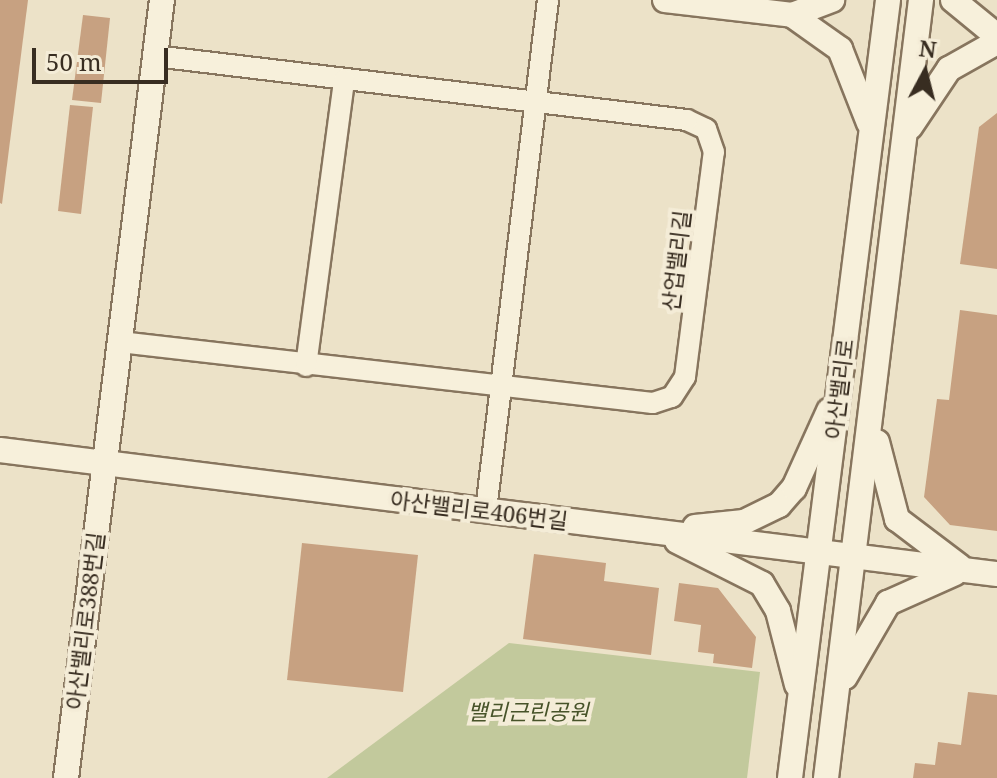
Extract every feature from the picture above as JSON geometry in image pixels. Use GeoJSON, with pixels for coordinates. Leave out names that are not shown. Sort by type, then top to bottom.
{"type":"FeatureCollection","features":[{"type":"Feature","properties":{"kind":"street"},"geometry":{"type":"LineString","coordinates":[[105,463],[162,0]]}},
{"type":"Feature","properties":{"kind":"street"},"geometry":{"type":"LineString","coordinates":[[486,510],[548,0]]}},
{"type":"Feature","properties":{"kind":"street"},"geometry":{"type":"LineString","coordinates":[[665,0],[792,15],[832,0]]}},
{"type":"Feature","properties":{"kind":"street","name":"아산밸리로"},"geometry":{"type":"LineString","coordinates":[[790,778],[888,0]]}},
{"type":"Feature","properties":{"kind":"street","name":"아산밸리로"},"geometry":{"type":"LineString","coordinates":[[826,778],[921,0]]}},
{"type":"Feature","properties":{"kind":"street"},"geometry":{"type":"LineString","coordinates":[[905,134],[949,69],[997,39],[953,0]]}},
{"type":"Feature","properties":{"kind":"street"},"geometry":{"type":"LineString","coordinates":[[792,15],[840,49],[871,130]]}},
{"type":"Feature","properties":{"kind":"street","name":"산업밸리길"},"geometry":{"type":"LineString","coordinates":[[120,342],[306,366],[501,384],[653,403],[672,397],[685,377],[712,167],[706,129],[687,120],[155,56]]}},
{"type":"Feature","properties":{"kind":"street"},"geometry":{"type":"LineString","coordinates":[[306,366],[344,81]]}},
{"type":"Feature","properties":{"kind":"street"},"geometry":{"type":"LineString","coordinates":[[657,532],[744,522],[779,505],[794,488],[839,391]]}},
{"type":"Feature","properties":{"kind":"street"},"geometry":{"type":"LineString","coordinates":[[873,395],[889,506],[923,544],[964,570]]}},
{"type":"Feature","properties":{"kind":"street","name":"아산밸리로406번길"},"geometry":{"type":"LineString","coordinates":[[0,450],[997,574]]}},
{"type":"Feature","properties":{"kind":"street","name":"아산밸리로388번길"},"geometry":{"type":"LineString","coordinates":[[66,778],[105,463]]}},
{"type":"Feature","properties":{"kind":"street"},"geometry":{"type":"LineString","coordinates":[[657,532],[762,584],[778,611],[800,697]]}},
{"type":"Feature","properties":{"kind":"street"},"geometry":{"type":"LineString","coordinates":[[836,694],[888,603],[912,586],[964,570]]}},
{"type":"Feature","properties":{"kind":"green space","name":"밸리근린공원"},"geometry":{"type":"Polygon","coordinates":[[[509,643],[760,672],[747,778],[327,778],[509,643]]]}},
{"type":"Feature","properties":{"kind":"building"},"geometry":{"type":"Polygon","coordinates":[[[0,0],[28,0],[2,204],[0,203],[0,0]]]}},
{"type":"Feature","properties":{"kind":"building"},"geometry":{"type":"Polygon","coordinates":[[[83,15],[110,18],[101,103],[72,100],[83,15]]]}},
{"type":"Feature","properties":{"kind":"building"},"geometry":{"type":"Polygon","coordinates":[[[70,105],[93,107],[81,214],[58,211],[70,105]]]}},
{"type":"Feature","properties":{"kind":"building"},"geometry":{"type":"Polygon","coordinates":[[[997,113],[997,269],[960,264],[979,127],[997,113]]]}},
{"type":"Feature","properties":{"kind":"building"},"geometry":{"type":"Polygon","coordinates":[[[960,310],[997,315],[997,531],[950,525],[924,497],[937,399],[949,400],[960,310]]]}},
{"type":"Feature","properties":{"kind":"building"},"geometry":{"type":"Polygon","coordinates":[[[302,543],[418,555],[403,692],[287,680],[302,543]]]}},
{"type":"Feature","properties":{"kind":"building"},"geometry":{"type":"Polygon","coordinates":[[[534,554],[606,563],[604,581],[659,588],[651,655],[523,639],[534,554]]]}},
{"type":"Feature","properties":{"kind":"building"},"geometry":{"type":"Polygon","coordinates":[[[679,583],[718,588],[756,637],[752,668],[713,663],[714,654],[698,652],[701,625],[674,621],[679,583]]]}},
{"type":"Feature","properties":{"kind":"building"},"geometry":{"type":"Polygon","coordinates":[[[968,692],[997,695],[997,778],[913,778],[915,763],[935,765],[938,742],[961,745],[968,692]]]}}]}
